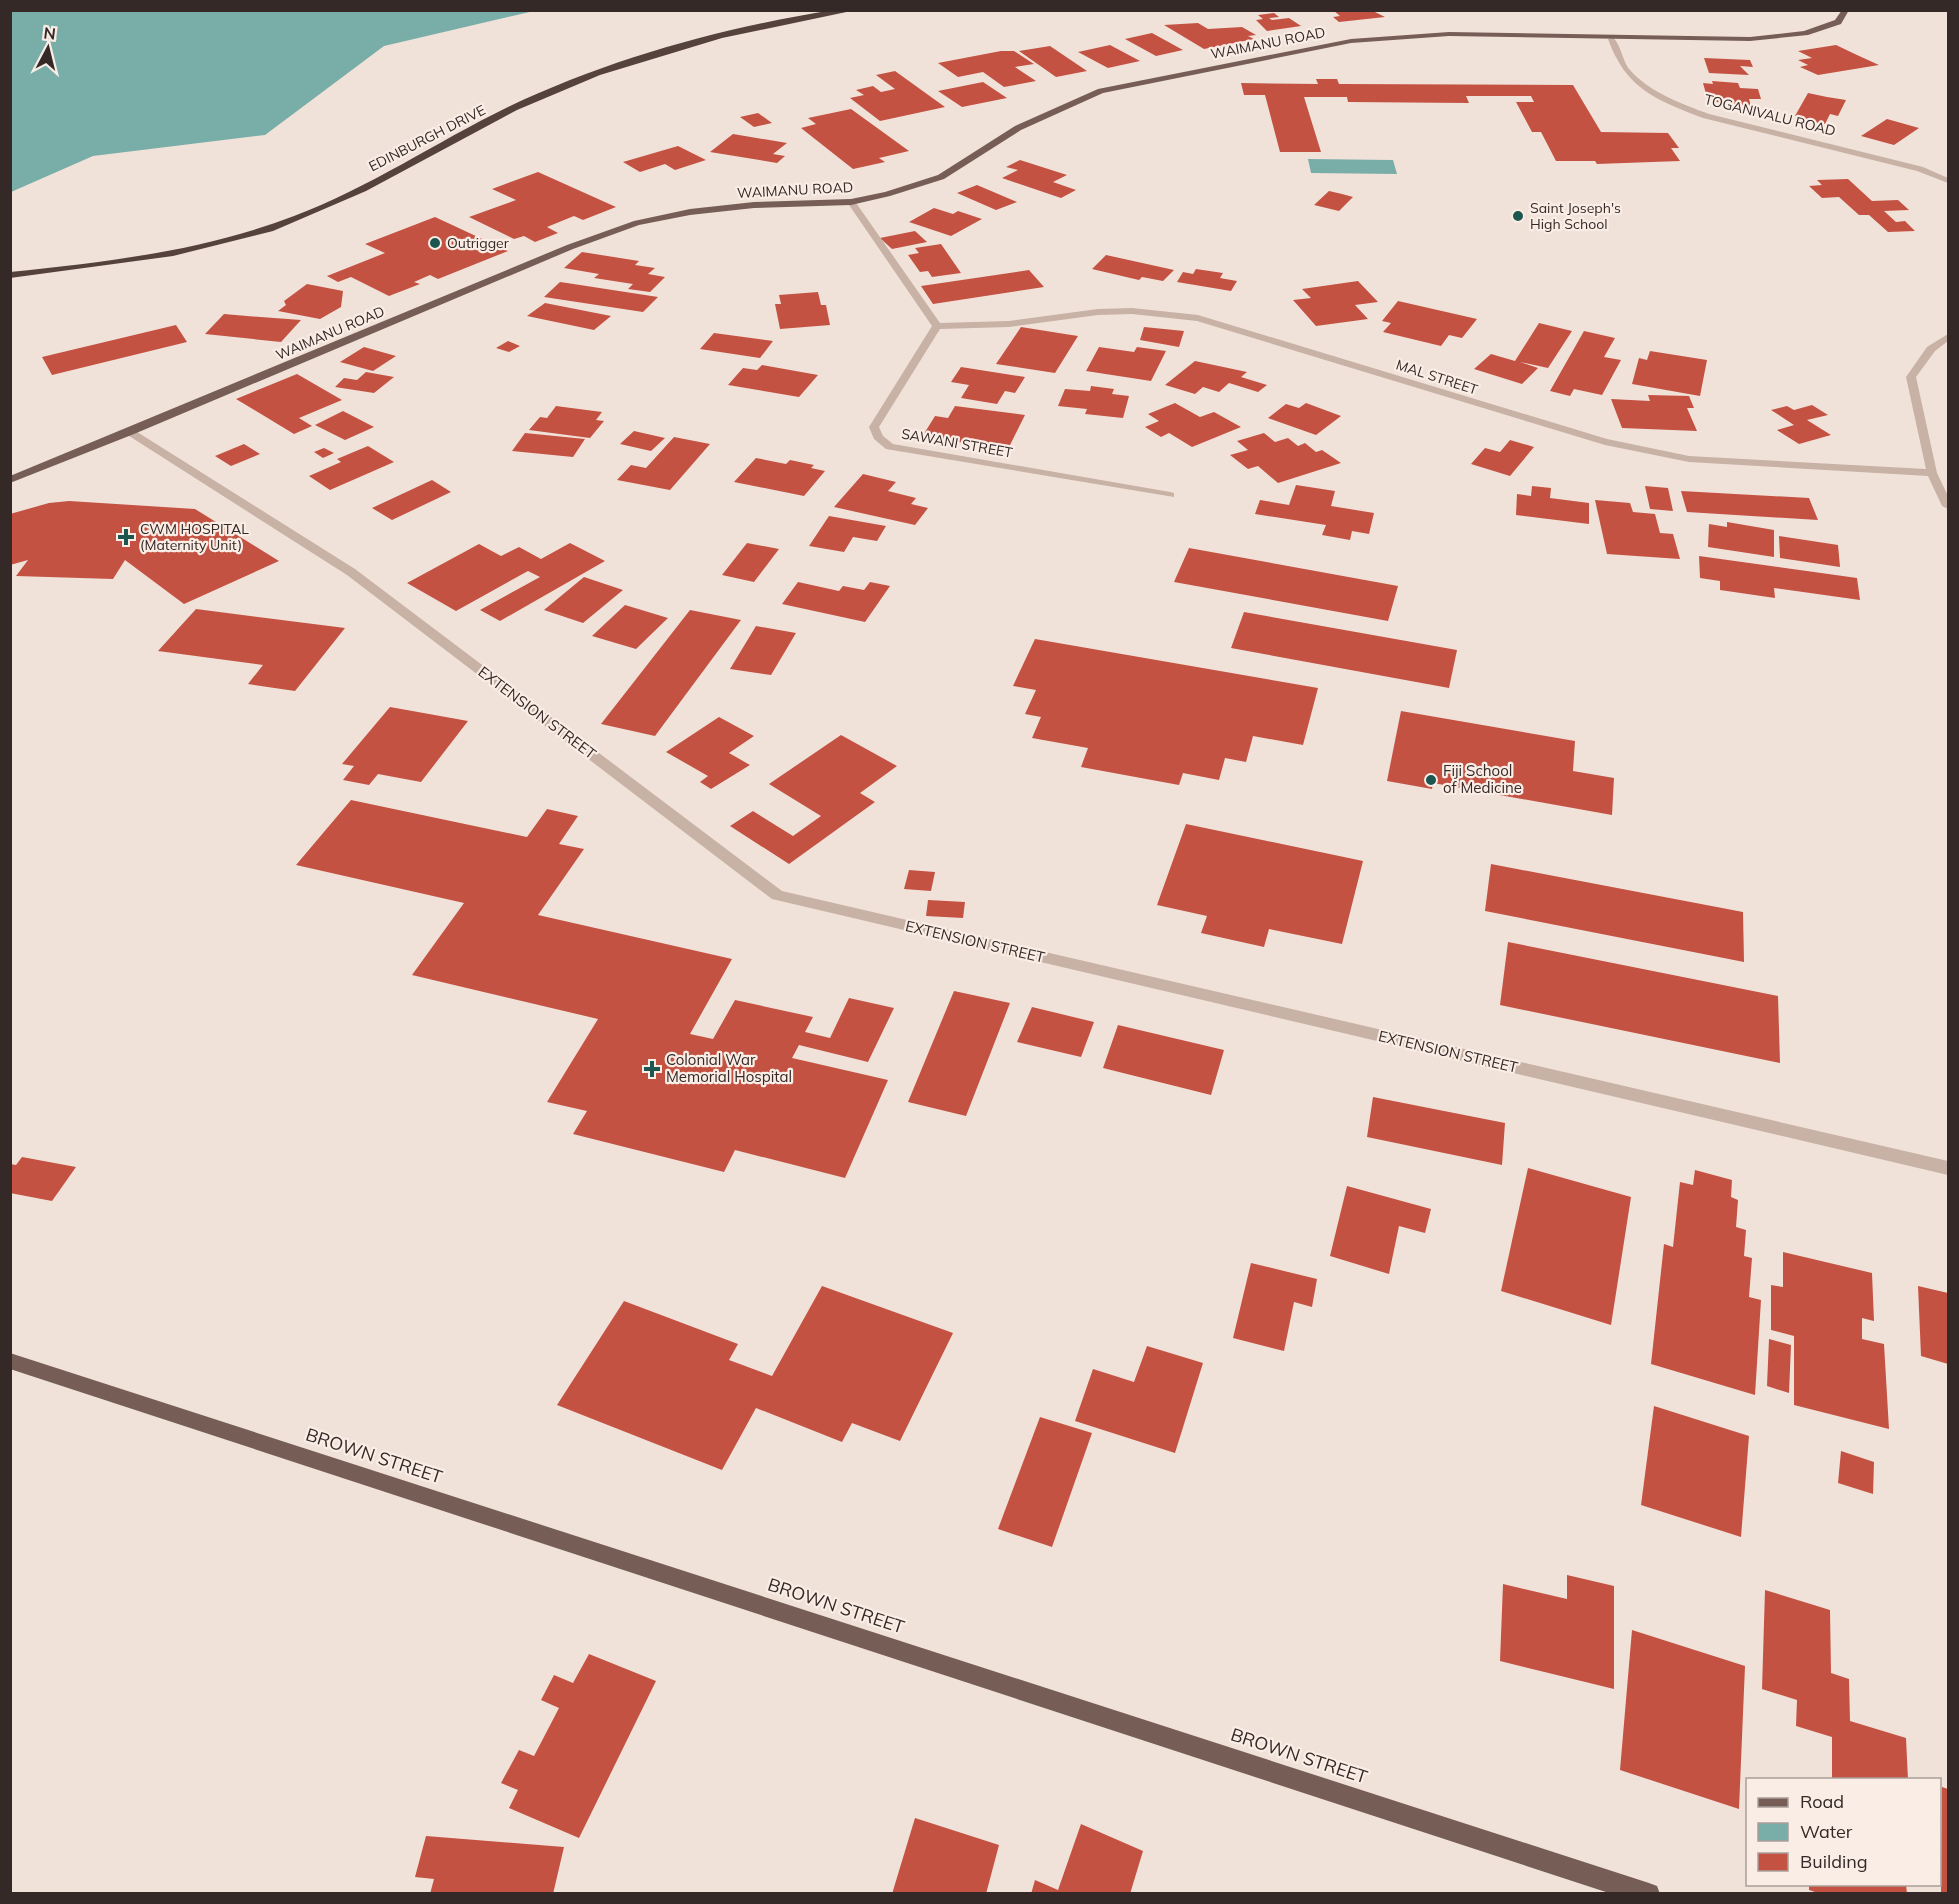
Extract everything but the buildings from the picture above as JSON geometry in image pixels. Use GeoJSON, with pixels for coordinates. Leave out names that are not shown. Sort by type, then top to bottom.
{"type":"FeatureCollection","features":[{"type":"Feature","properties":{"kind":"highway","name":"EDINBURGH DRIVE"},"geometry":{"type":"LineString","coordinates":[[10,275],[129,262],[209,246],[271,228],[330,203],[512,109],[614,65],[738,29],[852,10]]}},
{"type":"Feature","properties":{"kind":"main road","name":"WAIMANU ROAD"},"geometry":{"type":"LineString","coordinates":[[10,480],[570,247],[637,223],[690,212],[754,205],[851,202],[941,177],[1018,128],[1101,91],[1376,37],[1449,34],[1612,39],[1750,39],[1805,33],[1838,22],[1846,10]]}},
{"type":"Feature","properties":{"kind":"main road","name":"BROWN STREET"},"geometry":{"type":"LineString","coordinates":[[10,1361],[1648,1893]]}},
{"type":"Feature","properties":{"kind":"street","name":"TOGANIVALU ROAD"},"geometry":{"type":"LineString","coordinates":[[1612,39],[1620,63],[1640,82],[1674,104],[1706,116],[1920,169],[1948,182]]}},
{"type":"Feature","properties":{"kind":"street"},"geometry":{"type":"LineString","coordinates":[[851,202],[937,326]]}},
{"type":"Feature","properties":{"kind":"street","name":"MAL STREET"},"geometry":{"type":"LineString","coordinates":[[937,326],[1009,324],[1098,312],[1176,314],[1255,333],[1605,442],[1689,459],[1932,473]]}},
{"type":"Feature","properties":{"kind":"street","name":"SAWANI STREET"},"geometry":{"type":"LineString","coordinates":[[937,326],[874,427],[878,436],[890,447],[1170,495]]}},
{"type":"Feature","properties":{"kind":"street"},"geometry":{"type":"LineString","coordinates":[[1948,337],[1931,349],[1911,377],[1932,473],[1948,506]]}},
{"type":"Feature","properties":{"kind":"street","name":"EXTENSION STREET"},"geometry":{"type":"LineString","coordinates":[[130,432],[351,572],[777,895],[1948,1168]]}},
{"type":"Feature","properties":{"kind":"water"},"geometry":{"type":"Polygon","coordinates":[[[11,10],[534,11],[384,46],[265,135],[93,156],[11,192],[11,10]]]}},
{"type":"Feature","properties":{"kind":"water"},"geometry":{"type":"Polygon","coordinates":[[[1308,159],[1393,160],[1397,174],[1311,173],[1308,159]]]}},
{"type":"Feature","properties":{"kind":"place","name":"Saint Joseph's High School"},"geometry":{"type":"Point","coordinates":[1518,216]}},
{"type":"Feature","properties":{"kind":"place","name":"Outrigger"},"geometry":{"type":"Point","coordinates":[435,243]}},
{"type":"Feature","properties":{"kind":"place","name":"CWM HOSPITAL (Maternity Unit)"},"geometry":{"type":"Point","coordinates":[126,537]}},
{"type":"Feature","properties":{"kind":"place","name":"Fiji School of Medicine"},"geometry":{"type":"Point","coordinates":[1431,780]}},
{"type":"Feature","properties":{"kind":"place","name":"Colonial War Memorial Hospital"},"geometry":{"type":"Point","coordinates":[652,1069]}}]}
